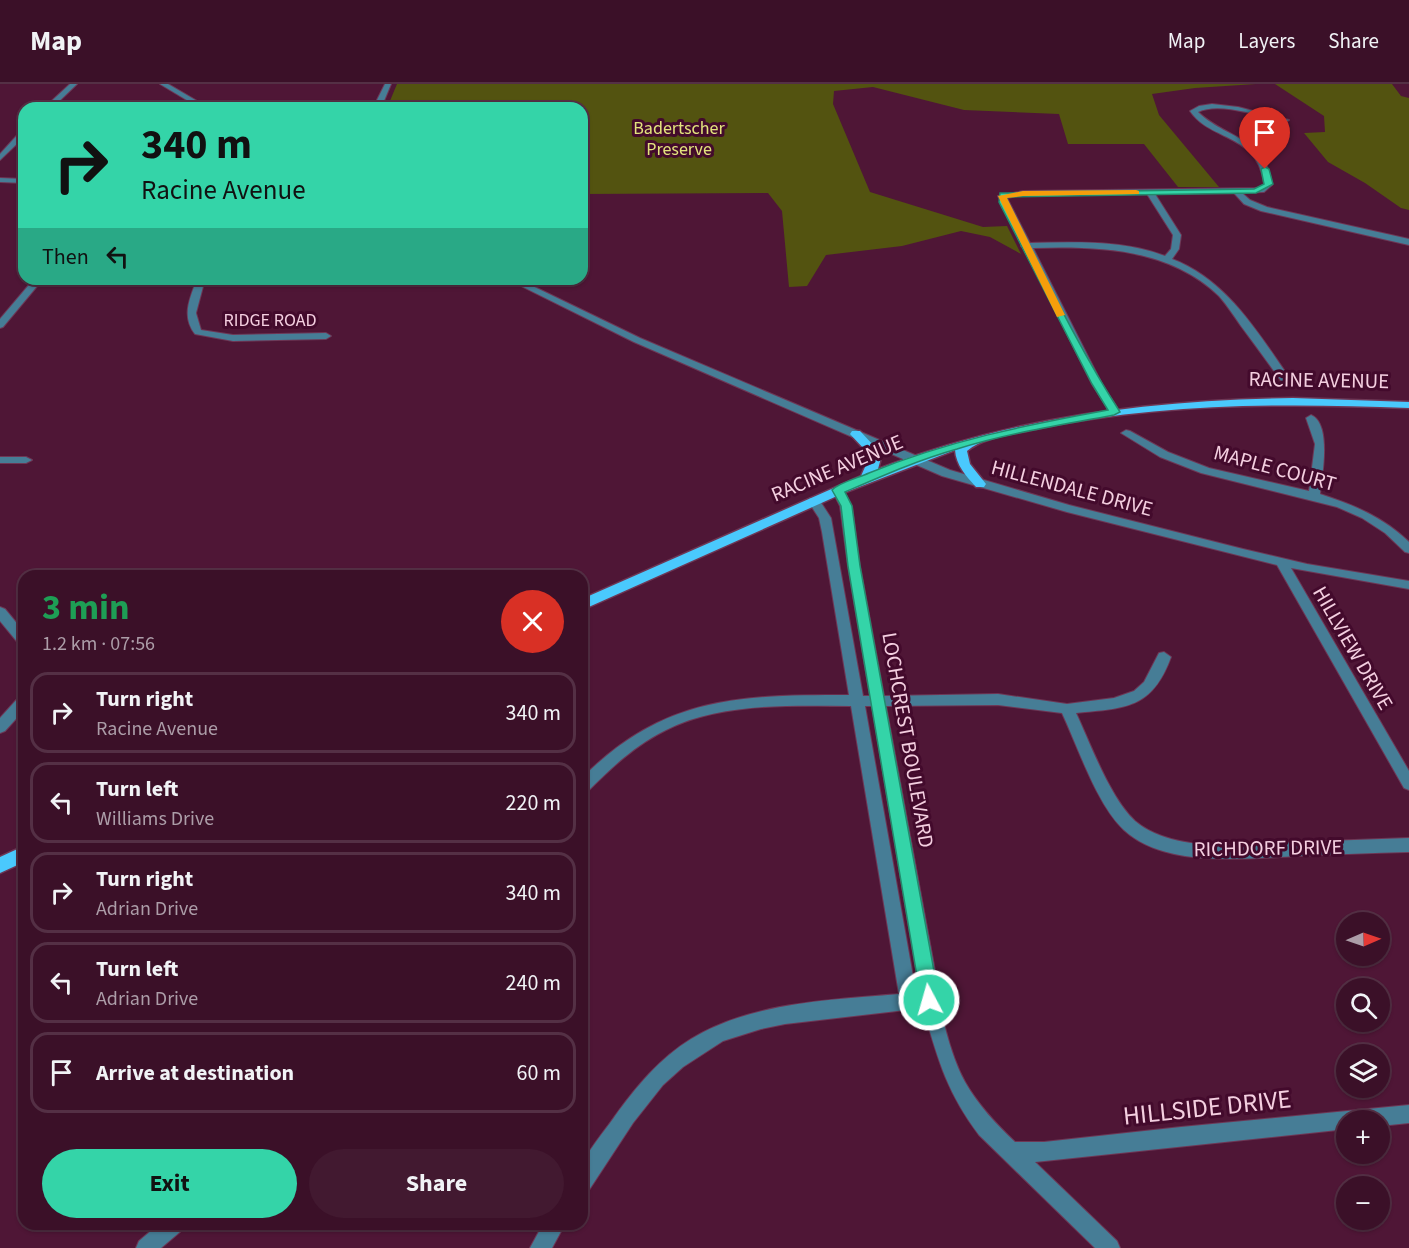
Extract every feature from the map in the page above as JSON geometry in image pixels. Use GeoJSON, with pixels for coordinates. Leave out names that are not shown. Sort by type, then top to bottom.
{"type":"FeatureCollection","features":[{"type":"Feature","properties":{"kind":"main road","name":"RACINE AVENUE"},"geometry":{"type":"LineString","coordinates":[[588,602],[867,477],[972,441],[1114,412],[1239,401],[1409,405]]}},
{"type":"Feature","properties":{"kind":"main road"},"geometry":{"type":"LineString","coordinates":[[856,434],[876,457],[877,464],[867,477]]}},
{"type":"Feature","properties":{"kind":"main road"},"geometry":{"type":"LineString","coordinates":[[972,441],[962,450],[961,456],[968,470],[980,484]]}},
{"type":"Feature","properties":{"kind":"main road"},"geometry":{"type":"LineString","coordinates":[[0,865],[18,857]]}},
{"type":"Feature","properties":{"kind":"street"},"geometry":{"type":"LineString","coordinates":[[54,102],[74,84]]}},
{"type":"Feature","properties":{"kind":"street"},"geometry":{"type":"LineString","coordinates":[[164,84],[195,102]]}},
{"type":"Feature","properties":{"kind":"street"},"geometry":{"type":"LineString","coordinates":[[379,102],[388,84]]}},
{"type":"Feature","properties":{"kind":"street"},"geometry":{"type":"LineString","coordinates":[[1114,412],[1025,246],[1003,202],[1003,195],[1261,190],[1269,184],[1261,159],[1244,143],[1196,115],[1195,109],[1219,106],[1285,120]]}},
{"type":"Feature","properties":{"kind":"street"},"geometry":{"type":"LineString","coordinates":[[0,158],[18,139]]}},
{"type":"Feature","properties":{"kind":"street"},"geometry":{"type":"LineString","coordinates":[[0,180],[18,181]]}},
{"type":"Feature","properties":{"kind":"street"},"geometry":{"type":"LineString","coordinates":[[1150,192],[1178,235],[1175,249],[1167,259]]}},
{"type":"Feature","properties":{"kind":"street"},"geometry":{"type":"LineString","coordinates":[[1237,192],[1247,202],[1264,210],[1409,242]]}},
{"type":"Feature","properties":{"kind":"street"},"geometry":{"type":"LineString","coordinates":[[1025,246],[1098,246],[1131,250],[1167,259],[1202,276],[1218,290],[1288,383]]}},
{"type":"Feature","properties":{"kind":"street"},"geometry":{"type":"LineString","coordinates":[[0,325],[34,285]]}},
{"type":"Feature","properties":{"kind":"street","name":"RIDGE ROAD"},"geometry":{"type":"LineString","coordinates":[[199,285],[192,311],[192,323],[198,332],[233,338],[326,336]]}},
{"type":"Feature","properties":{"kind":"street","name":"HILLENDALE DRIVE"},"geometry":{"type":"LineString","coordinates":[[523,285],[637,340],[912,460],[980,484],[1281,562],[1409,585]]}},
{"type":"Feature","properties":{"kind":"street"},"geometry":{"type":"LineString","coordinates":[[1311,418],[1320,444],[1314,498]]}},
{"type":"Feature","properties":{"kind":"street","name":"MAPLE COURT"},"geometry":{"type":"LineString","coordinates":[[1126,433],[1175,459],[1206,471],[1314,498],[1368,517],[1395,535],[1409,549]]}},
{"type":"Feature","properties":{"kind":"street"},"geometry":{"type":"LineString","coordinates":[[0,460],[26,460]]}},
{"type":"Feature","properties":{"kind":"street","name":"LOCHCREST BOULEVARD"},"geometry":{"type":"LineString","coordinates":[[838,490],[846,506],[854,566],[926,971],[929,1000],[958,1088],[986,1128],[1110,1248]]}},
{"type":"Feature","properties":{"kind":"street","name":"LOCHCREST BOULEVARD"},"geometry":{"type":"LineString","coordinates":[[814,501],[825,518],[909,1002]]}},
{"type":"Feature","properties":{"kind":"street","name":"HILLVIEW DRIVE"},"geometry":{"type":"LineString","coordinates":[[1281,562],[1409,784]]}},
{"type":"Feature","properties":{"kind":"street"},"geometry":{"type":"LineString","coordinates":[[0,612],[18,634]]}},
{"type":"Feature","properties":{"kind":"street"},"geometry":{"type":"LineString","coordinates":[[588,782],[628,745],[643,735],[677,719],[711,710],[740,706],[857,700],[1005,698],[1039,702],[1067,709],[1121,702],[1142,694],[1159,676],[1164,657]]}},
{"type":"Feature","properties":{"kind":"street"},"geometry":{"type":"LineString","coordinates":[[0,727],[18,708]]}},
{"type":"Feature","properties":{"kind":"street","name":"RICHDORF DRIVE"},"geometry":{"type":"LineString","coordinates":[[1067,709],[1113,807],[1135,829],[1167,845],[1212,852],[1409,845]]}},
{"type":"Feature","properties":{"kind":"street"},"geometry":{"type":"LineString","coordinates":[[588,1174],[643,1095],[673,1064],[710,1038],[772,1016],[929,1000]]}},
{"type":"Feature","properties":{"kind":"street","name":"HILLSIDE DRIVE"},"geometry":{"type":"LineString","coordinates":[[1011,1152],[1044,1152],[1409,1114]]}},
{"type":"Feature","properties":{"kind":"street"},"geometry":{"type":"LineString","coordinates":[[146,1248],[167,1230]]}},
{"type":"Feature","properties":{"kind":"street"},"geometry":{"type":"LineString","coordinates":[[540,1248],[551,1230]]}},
{"type":"Feature","properties":{"kind":"green space","name":"Badertscher Preserve"},"geometry":{"type":"Polygon","coordinates":[[[397,84],[1256,84],[1195,88],[1152,94],[1159,115],[1219,187],[1178,187],[1144,144],[1068,144],[1059,114],[964,110],[873,87],[834,91],[833,104],[870,192],[983,227],[1007,226],[1021,254],[990,237],[961,231],[902,246],[826,255],[807,286],[789,287],[782,211],[768,193],[588,194],[588,102],[390,102],[397,84]]]}},
{"type":"Feature","properties":{"kind":"green space"},"geometry":{"type":"Polygon","coordinates":[[[1275,84],[1392,84],[1401,96],[1409,98],[1409,210],[1401,208],[1365,183],[1328,162],[1304,133],[1325,132],[1324,116],[1275,84]]]}},
{"type":"Feature","properties":{"kind":"slow traffic"},"geometry":{"type":"LineString","coordinates":[[1061,315],[1002,196],[1023,193],[1136,192]]}},
{"type":"Feature","properties":{"kind":"route"},"geometry":{"type":"LineString","coordinates":[[929,1000],[926,971],[854,566],[846,506],[838,490],[874,474],[954,446],[1018,429],[1114,412],[1058,310],[1003,202],[1003,195],[1256,191],[1269,184],[1265,169]]}}]}
